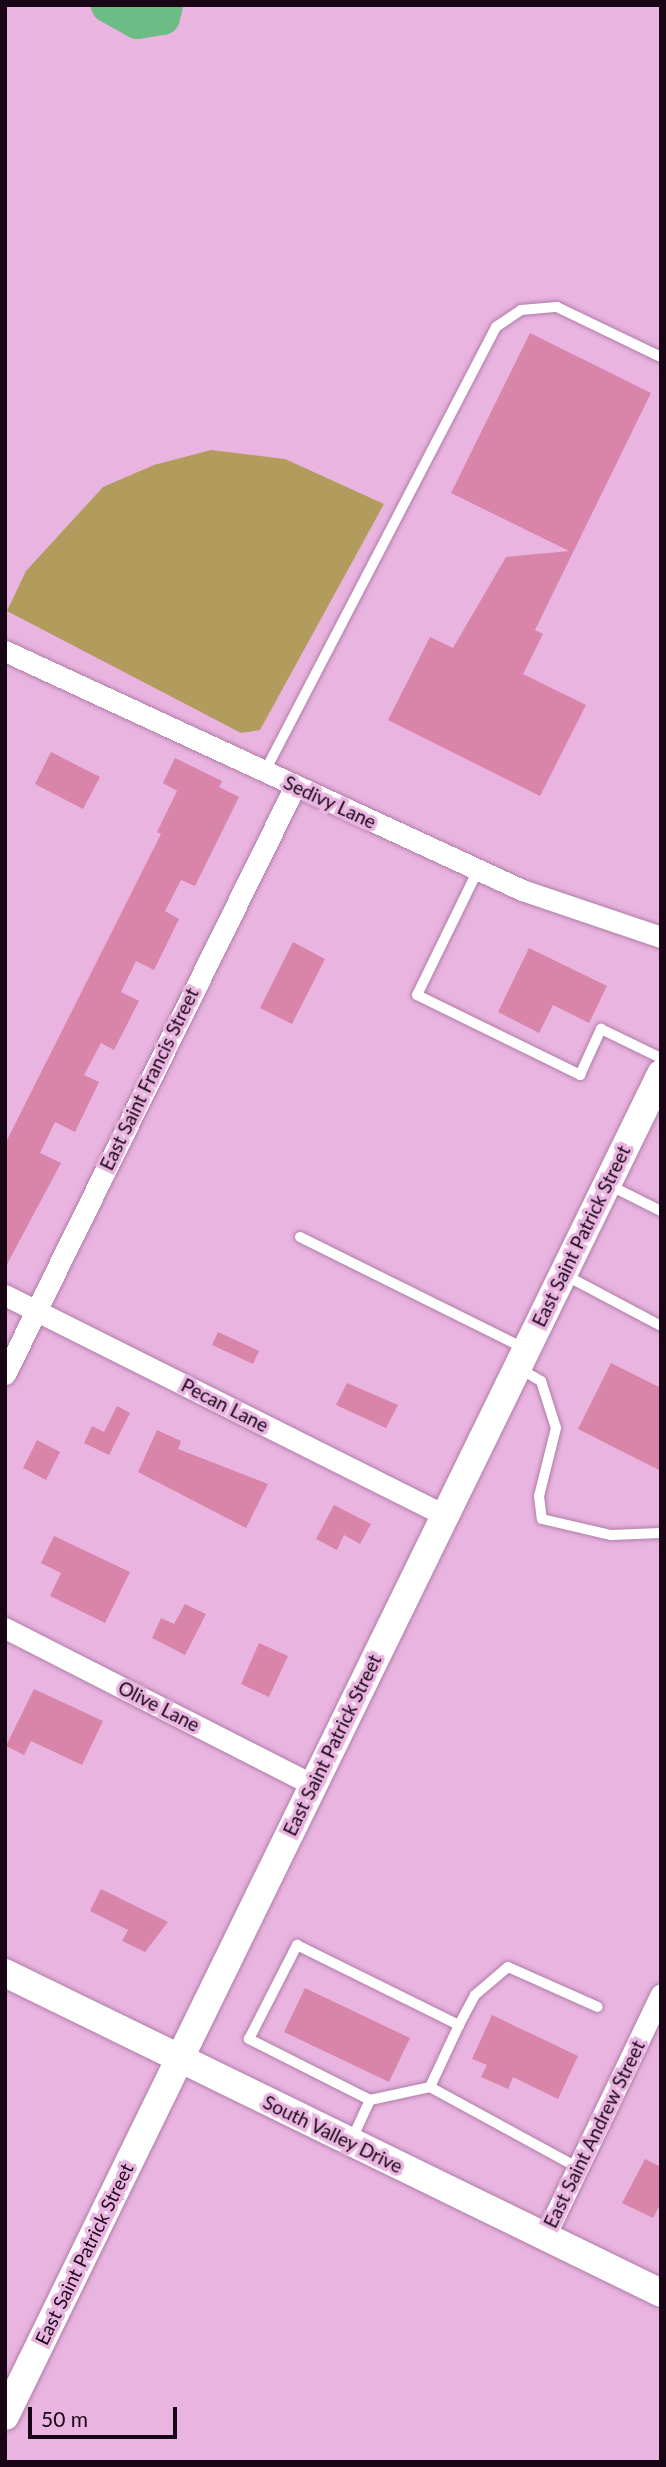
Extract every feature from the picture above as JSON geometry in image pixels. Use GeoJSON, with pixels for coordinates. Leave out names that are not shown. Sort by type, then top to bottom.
{"type":"FeatureCollection","features":[{"type":"Feature","properties":{"kind":"main road","name":"East Saint Patrick Street"},"geometry":{"type":"LineString","coordinates":[[5,2416],[177,2059],[661,1074]]}},
{"type":"Feature","properties":{"kind":"main road","name":"South Valley Drive"},"geometry":{"type":"LineString","coordinates":[[5,1973],[661,2293]]}},
{"type":"Feature","properties":{"kind":"street","name":"Sedivy Lane"},"geometry":{"type":"LineString","coordinates":[[5,651],[478,870],[661,937]]}},
{"type":"Feature","properties":{"kind":"street","name":"East Saint Francis Street"},"geometry":{"type":"LineString","coordinates":[[5,1374],[295,786]]}},
{"type":"Feature","properties":{"kind":"street","name":"Pecan Lane"},"geometry":{"type":"LineString","coordinates":[[5,1295],[444,1515]]}},
{"type":"Feature","properties":{"kind":"street","name":"Olive Lane"},"geometry":{"type":"LineString","coordinates":[[5,1628],[313,1785]]}},
{"type":"Feature","properties":{"kind":"street","name":"East Saint Andrew Street"},"geometry":{"type":"LineString","coordinates":[[545,2236],[661,1994]]}},
{"type":"Feature","properties":{"kind":"lane"},"geometry":{"type":"LineString","coordinates":[[265,772],[496,327],[521,310],[557,307],[661,357]]}},
{"type":"Feature","properties":{"kind":"lane"},"geometry":{"type":"LineString","coordinates":[[478,870],[418,995],[580,1075],[601,1029],[661,1058]]}},
{"type":"Feature","properties":{"kind":"lane"},"geometry":{"type":"LineString","coordinates":[[607,1184],[661,1211]]}},
{"type":"Feature","properties":{"kind":"lane"},"geometry":{"type":"LineString","coordinates":[[300,1237],[521,1358],[541,1381],[556,1428],[539,1496],[542,1520],[611,1535],[661,1533]]}},
{"type":"Feature","properties":{"kind":"lane"},"geometry":{"type":"LineString","coordinates":[[562,1274],[661,1326]]}},
{"type":"Feature","properties":{"kind":"lane"},"geometry":{"type":"LineString","coordinates":[[459,2025],[297,1945],[249,2039],[370,2100],[430,2087],[577,2167]]}},
{"type":"Feature","properties":{"kind":"lane"},"geometry":{"type":"LineString","coordinates":[[430,2087],[475,1995],[508,1967],[598,2007]]}},
{"type":"Feature","properties":{"kind":"lane"},"geometry":{"type":"LineString","coordinates":[[350,2142],[370,2100]]}},
{"type":"Feature","properties":{"kind":"shaded area"},"geometry":{"type":"Polygon","coordinates":[[[211,450],[285,459],[384,504],[260,730],[241,733],[7,611],[26,571],[103,487],[154,465],[211,450]]]}},
{"type":"Feature","properties":{"kind":"building"},"geometry":{"type":"Polygon","coordinates":[[[530,333],[651,393],[535,630],[543,634],[523,674],[586,705],[540,796],[388,720],[430,637],[453,648],[506,557],[569,551],[451,493],[530,333]]]}},
{"type":"Feature","properties":{"kind":"building"},"geometry":{"type":"Polygon","coordinates":[[[51,752],[100,777],[83,809],[35,784],[51,752]]]}},
{"type":"Feature","properties":{"kind":"building"},"geometry":{"type":"Polygon","coordinates":[[[175,758],[222,781],[219,787],[239,797],[195,886],[181,880],[165,911],[179,919],[154,970],[136,961],[121,992],[139,1001],[114,1050],[101,1043],[84,1075],[99,1082],[75,1132],[55,1122],[40,1153],[61,1163],[5,1268],[5,1144],[161,834],[157,832],[177,791],[163,783],[175,758]]]}},
{"type":"Feature","properties":{"kind":"building"},"geometry":{"type":"Polygon","coordinates":[[[293,942],[325,959],[292,1024],[260,1008],[293,942]]]}},
{"type":"Feature","properties":{"kind":"building"},"geometry":{"type":"Polygon","coordinates":[[[529,948],[607,986],[589,1023],[553,1005],[539,1033],[498,1012],[529,948]]]}},
{"type":"Feature","properties":{"kind":"building"},"geometry":{"type":"Polygon","coordinates":[[[218,1332],[259,1351],[253,1364],[212,1345],[218,1332]]]}},
{"type":"Feature","properties":{"kind":"building"},"geometry":{"type":"Polygon","coordinates":[[[611,1363],[661,1388],[661,1471],[578,1429],[611,1363]]]}},
{"type":"Feature","properties":{"kind":"building"},"geometry":{"type":"Polygon","coordinates":[[[347,1383],[398,1405],[386,1428],[336,1405],[347,1383]]]}},
{"type":"Feature","properties":{"kind":"building"},"geometry":{"type":"Polygon","coordinates":[[[117,1406],[130,1413],[109,1455],[84,1443],[92,1426],[104,1432],[117,1406]]]}},
{"type":"Feature","properties":{"kind":"building"},"geometry":{"type":"Polygon","coordinates":[[[157,1430],[181,1441],[178,1449],[268,1484],[246,1528],[138,1472],[157,1430]]]}},
{"type":"Feature","properties":{"kind":"building"},"geometry":{"type":"Polygon","coordinates":[[[37,1440],[60,1452],[46,1480],[23,1468],[37,1440]]]}},
{"type":"Feature","properties":{"kind":"building"},"geometry":{"type":"Polygon","coordinates":[[[334,1505],[371,1524],[360,1544],[344,1535],[337,1550],[316,1539],[334,1505]]]}},
{"type":"Feature","properties":{"kind":"building"},"geometry":{"type":"Polygon","coordinates":[[[54,1536],[130,1572],[105,1623],[50,1596],[61,1573],[41,1563],[54,1536]]]}},
{"type":"Feature","properties":{"kind":"building"},"geometry":{"type":"Polygon","coordinates":[[[185,1604],[206,1614],[185,1655],[152,1638],[161,1618],[174,1624],[185,1604]]]}},
{"type":"Feature","properties":{"kind":"building"},"geometry":{"type":"Polygon","coordinates":[[[259,1643],[288,1656],[269,1697],[241,1684],[259,1643]]]}},
{"type":"Feature","properties":{"kind":"building"},"geometry":{"type":"Polygon","coordinates":[[[34,1689],[103,1721],[82,1765],[31,1741],[24,1755],[6,1746],[34,1689]]]}},
{"type":"Feature","properties":{"kind":"building"},"geometry":{"type":"Polygon","coordinates":[[[101,1889],[168,1922],[145,1952],[122,1941],[128,1930],[90,1911],[101,1889]]]}},
{"type":"Feature","properties":{"kind":"building"},"geometry":{"type":"Polygon","coordinates":[[[305,1988],[410,2038],[389,2082],[284,2032],[305,1988]]]}},
{"type":"Feature","properties":{"kind":"building"},"geometry":{"type":"Polygon","coordinates":[[[492,2015],[578,2056],[558,2099],[513,2077],[508,2089],[481,2077],[487,2065],[472,2059],[492,2015]]]}},
{"type":"Feature","properties":{"kind":"building"},"geometry":{"type":"Polygon","coordinates":[[[645,2159],[661,2167],[661,2203],[653,2218],[622,2203],[645,2159]]]}},
{"type":"Feature","properties":{"kind":"waterway"},"geometry":{"type":"LineString","coordinates":[[108,5],[137,21],[162,17],[165,5]]}}]}
